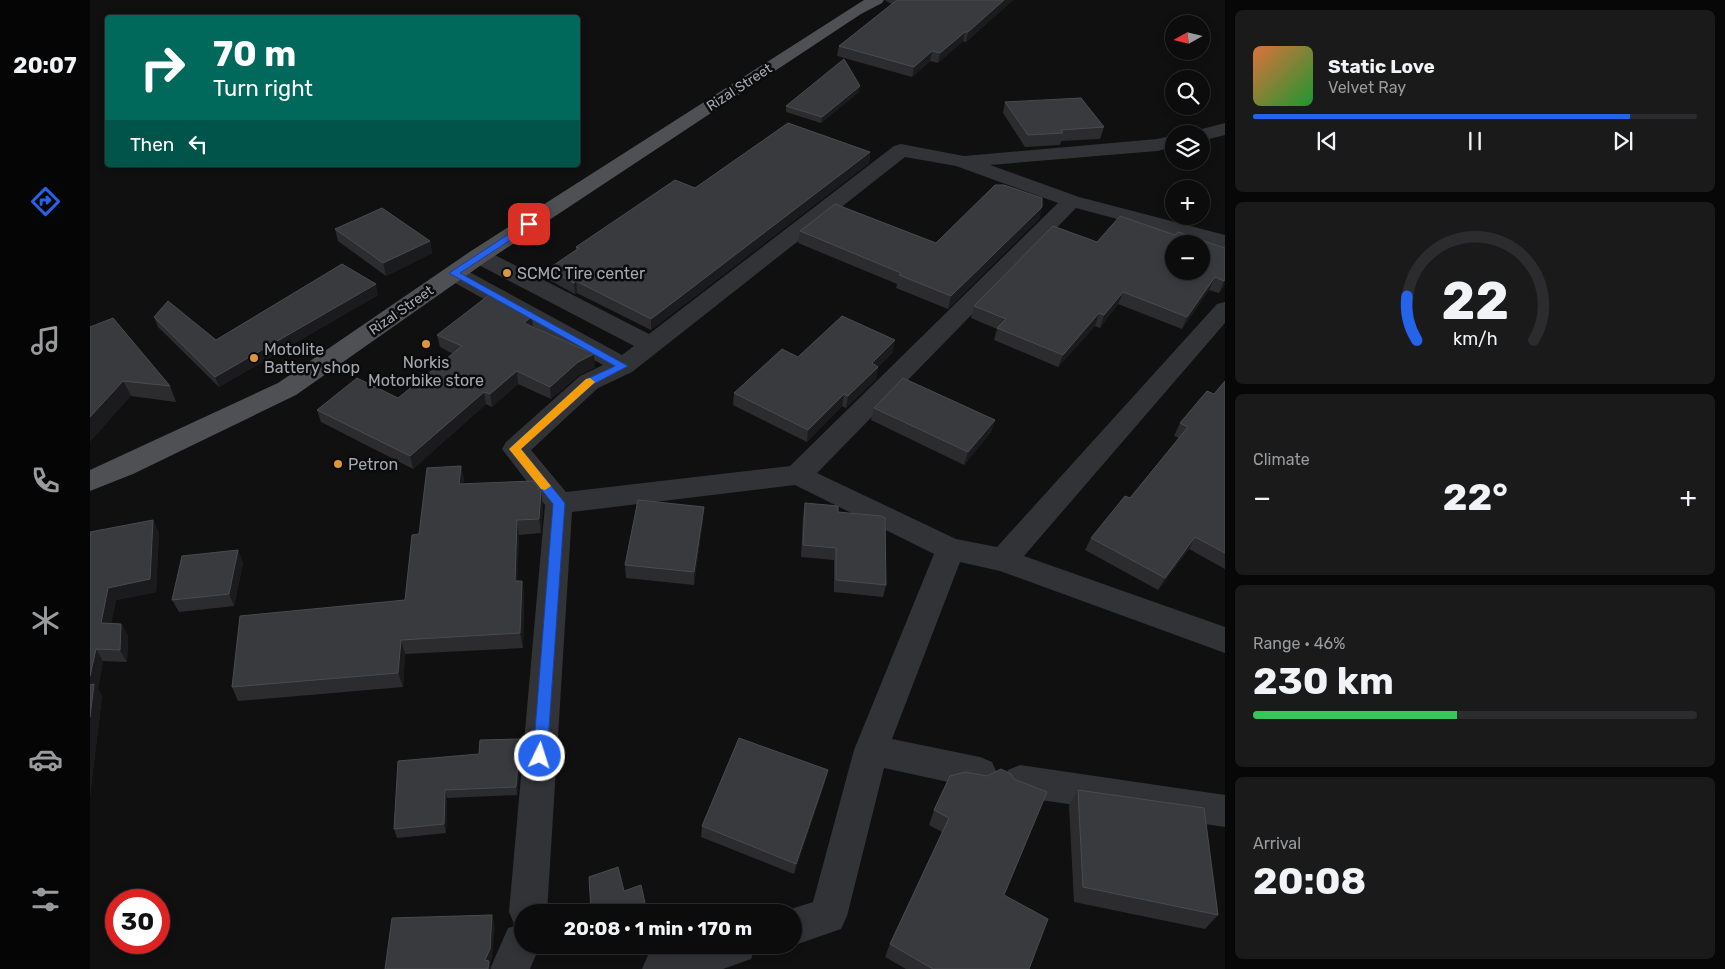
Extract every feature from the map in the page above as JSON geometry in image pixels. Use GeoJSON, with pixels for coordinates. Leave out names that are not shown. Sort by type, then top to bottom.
{"type":"FeatureCollection","features":[{"type":"Feature","properties":{"kind":"main road","name":"Rizal Street"},"geometry":{"type":"LineString","coordinates":[[90,481],[287,389],[479,256],[855,11],[876,0]]}},
{"type":"Feature","properties":{"kind":"street"},"geometry":{"type":"LineString","coordinates":[[1210,133],[1225,129]]}},
{"type":"Feature","properties":{"kind":"street"},"geometry":{"type":"LineString","coordinates":[[960,161],[1165,143]]}},
{"type":"Feature","properties":{"kind":"street"},"geometry":{"type":"LineString","coordinates":[[529,904],[559,503],[515,449],[589,382],[623,366],[901,150],[960,161],[1072,202],[1225,242]]}},
{"type":"Feature","properties":{"kind":"street"},"geometry":{"type":"LineString","coordinates":[[798,475],[1072,202]]}},
{"type":"Feature","properties":{"kind":"street"},"geometry":{"type":"LineString","coordinates":[[479,256],[651,345]]}},
{"type":"Feature","properties":{"kind":"street"},"geometry":{"type":"LineString","coordinates":[[454,273],[623,366]]}},
{"type":"Feature","properties":{"kind":"street"},"geometry":{"type":"LineString","coordinates":[[1003,560],[1225,309]]}},
{"type":"Feature","properties":{"kind":"street"},"geometry":{"type":"LineString","coordinates":[[559,503],[798,475],[950,549],[1003,560],[1225,640]]}},
{"type":"Feature","properties":{"kind":"street"},"geometry":{"type":"LineString","coordinates":[[802,924],[828,916],[871,750],[950,549]]}},
{"type":"Feature","properties":{"kind":"street"},"geometry":{"type":"LineString","coordinates":[[871,750],[980,774]]}},
{"type":"Feature","properties":{"kind":"street"},"geometry":{"type":"LineString","coordinates":[[1020,781],[1225,811]]}},
{"type":"Feature","properties":{"kind":"street"},"geometry":{"type":"LineString","coordinates":[[510,969],[517,954]]}},
{"type":"Feature","properties":{"kind":"street"},"geometry":{"type":"LineString","coordinates":[[662,969],[709,954]]}},
{"type":"Feature","properties":{"kind":"building"},"geometry":{"type":"Polygon","coordinates":[[[897,0],[1004,0],[968,32],[965,32],[940,53],[932,51],[914,67],[839,46],[897,0]]]}},
{"type":"Feature","properties":{"kind":"building"},"geometry":{"type":"Polygon","coordinates":[[[844,59],[860,86],[822,117],[786,106],[844,59]]]}},
{"type":"Feature","properties":{"kind":"building"},"geometry":{"type":"Polygon","coordinates":[[[1081,98],[1104,127],[1061,130],[1063,133],[1028,135],[1005,102],[1081,98]]]}},
{"type":"Feature","properties":{"kind":"building"},"geometry":{"type":"Polygon","coordinates":[[[788,123],[870,152],[651,319],[548,269],[579,248],[576,247],[675,180],[695,188],[788,123]]]}},
{"type":"Feature","properties":{"kind":"building"},"geometry":{"type":"Polygon","coordinates":[[[995,185],[1004,185],[1042,198],[1042,207],[951,296],[800,231],[835,204],[936,243],[995,185]]]}},
{"type":"Feature","properties":{"kind":"building"},"geometry":{"type":"Polygon","coordinates":[[[382,208],[430,241],[383,263],[335,229],[382,208]]]}},
{"type":"Feature","properties":{"kind":"building"},"geometry":{"type":"Polygon","coordinates":[[[1120,216],[1175,235],[1165,235],[1165,280],[1210,280],[1210,243],[1225,248],[1225,279],[1224,281],[1215,277],[1187,317],[1123,292],[1104,315],[1099,313],[1063,355],[997,328],[1006,319],[974,306],[1053,226],[1097,242],[1120,216]]]}},
{"type":"Feature","properties":{"kind":"building"},"geometry":{"type":"Polygon","coordinates":[[[1178,232],[1187,235],[1175,235],[1178,232]]]}},
{"type":"Feature","properties":{"kind":"building"},"geometry":{"type":"Polygon","coordinates":[[[342,264],[376,284],[215,377],[154,317],[168,301],[216,340],[342,264]]]}},
{"type":"Feature","properties":{"kind":"building"},"geometry":{"type":"Polygon","coordinates":[[[489,295],[501,299],[532,316],[524,323],[594,354],[578,362],[550,387],[517,371],[490,394],[484,392],[410,456],[317,410],[357,378],[398,398],[462,346],[437,335],[489,295]]]}},
{"type":"Feature","properties":{"kind":"building"},"geometry":{"type":"Polygon","coordinates":[[[842,316],[895,340],[872,363],[878,367],[848,396],[844,394],[808,430],[734,393],[782,349],[798,357],[842,316]]]}},
{"type":"Feature","properties":{"kind":"building"},"geometry":{"type":"Polygon","coordinates":[[[113,318],[170,386],[123,381],[90,417],[90,327],[113,318]]]}},
{"type":"Feature","properties":{"kind":"building"},"geometry":{"type":"Polygon","coordinates":[[[903,378],[995,420],[968,452],[874,408],[903,378]]]}},
{"type":"Feature","properties":{"kind":"building"},"geometry":{"type":"Polygon","coordinates":[[[1225,381],[1225,553],[1195,537],[1165,578],[1091,538],[1125,496],[1130,498],[1188,427],[1180,423],[1207,391],[1214,394],[1225,381]]]}},
{"type":"Feature","properties":{"kind":"building"},"geometry":{"type":"Polygon","coordinates":[[[461,466],[459,484],[533,481],[541,491],[539,519],[517,520],[515,581],[522,581],[520,633],[401,640],[398,673],[232,687],[240,616],[405,600],[412,535],[419,534],[427,468],[461,466]]]}},
{"type":"Feature","properties":{"kind":"building"},"geometry":{"type":"Polygon","coordinates":[[[638,500],[704,507],[694,572],[625,565],[638,500]]]}},
{"type":"Feature","properties":{"kind":"building"},"geometry":{"type":"Polygon","coordinates":[[[805,503],[838,506],[838,512],[885,518],[886,585],[836,580],[836,548],[803,545],[805,503]]]}},
{"type":"Feature","properties":{"kind":"building"},"geometry":{"type":"Polygon","coordinates":[[[153,520],[150,579],[108,588],[101,623],[121,624],[120,650],[96,649],[90,676],[90,532],[153,520]]]}},
{"type":"Feature","properties":{"kind":"building"},"geometry":{"type":"Polygon","coordinates":[[[238,550],[229,594],[172,600],[182,556],[238,550]]]}},
{"type":"Feature","properties":{"kind":"building"},"geometry":{"type":"Polygon","coordinates":[[[94,684],[90,717],[90,685],[94,684]]]}},
{"type":"Feature","properties":{"kind":"building"},"geometry":{"type":"Polygon","coordinates":[[[739,738],[828,770],[796,864],[702,826],[739,738]]]}},
{"type":"Feature","properties":{"kind":"building"},"geometry":{"type":"Polygon","coordinates":[[[520,739],[516,787],[445,790],[444,824],[394,829],[398,761],[479,754],[480,740],[520,739]]]}},
{"type":"Feature","properties":{"kind":"building"},"geometry":{"type":"Polygon","coordinates":[[[1001,769],[1011,774],[1014,779],[1047,792],[1004,895],[1048,919],[1029,969],[933,969],[890,944],[949,818],[934,810],[950,776],[965,772],[987,776],[1001,769]]]}},
{"type":"Feature","properties":{"kind":"building"},"geometry":{"type":"Polygon","coordinates":[[[1078,790],[1204,808],[1218,915],[1083,887],[1078,790]]]}},
{"type":"Feature","properties":{"kind":"building"},"geometry":{"type":"Polygon","coordinates":[[[618,867],[624,891],[641,885],[645,904],[591,904],[589,877],[618,867]]]}},
{"type":"Feature","properties":{"kind":"building"},"geometry":{"type":"Polygon","coordinates":[[[492,915],[490,949],[485,960],[489,961],[488,969],[385,969],[392,918],[492,915]]]}},
{"type":"Feature","properties":{"kind":"slow traffic"},"geometry":{"type":"LineString","coordinates":[[545,486],[515,449],[590,382]]}},
{"type":"Feature","properties":{"kind":"place","name":"SCMC Tire center"},"geometry":{"type":"Point","coordinates":[507,273]}},
{"type":"Feature","properties":{"kind":"place","name":"Norkis Motorbike store"},"geometry":{"type":"Point","coordinates":[426,344]}},
{"type":"Feature","properties":{"kind":"place","name":"Motolite Battery shop"},"geometry":{"type":"Point","coordinates":[254,358]}},
{"type":"Feature","properties":{"kind":"place","name":"Petron"},"geometry":{"type":"Point","coordinates":[338,464]}},
{"type":"Feature","properties":{"kind":"route"},"geometry":{"type":"LineString","coordinates":[[529,224],[454,273],[623,366],[589,382],[515,449],[559,503],[540,756]]}}]}
